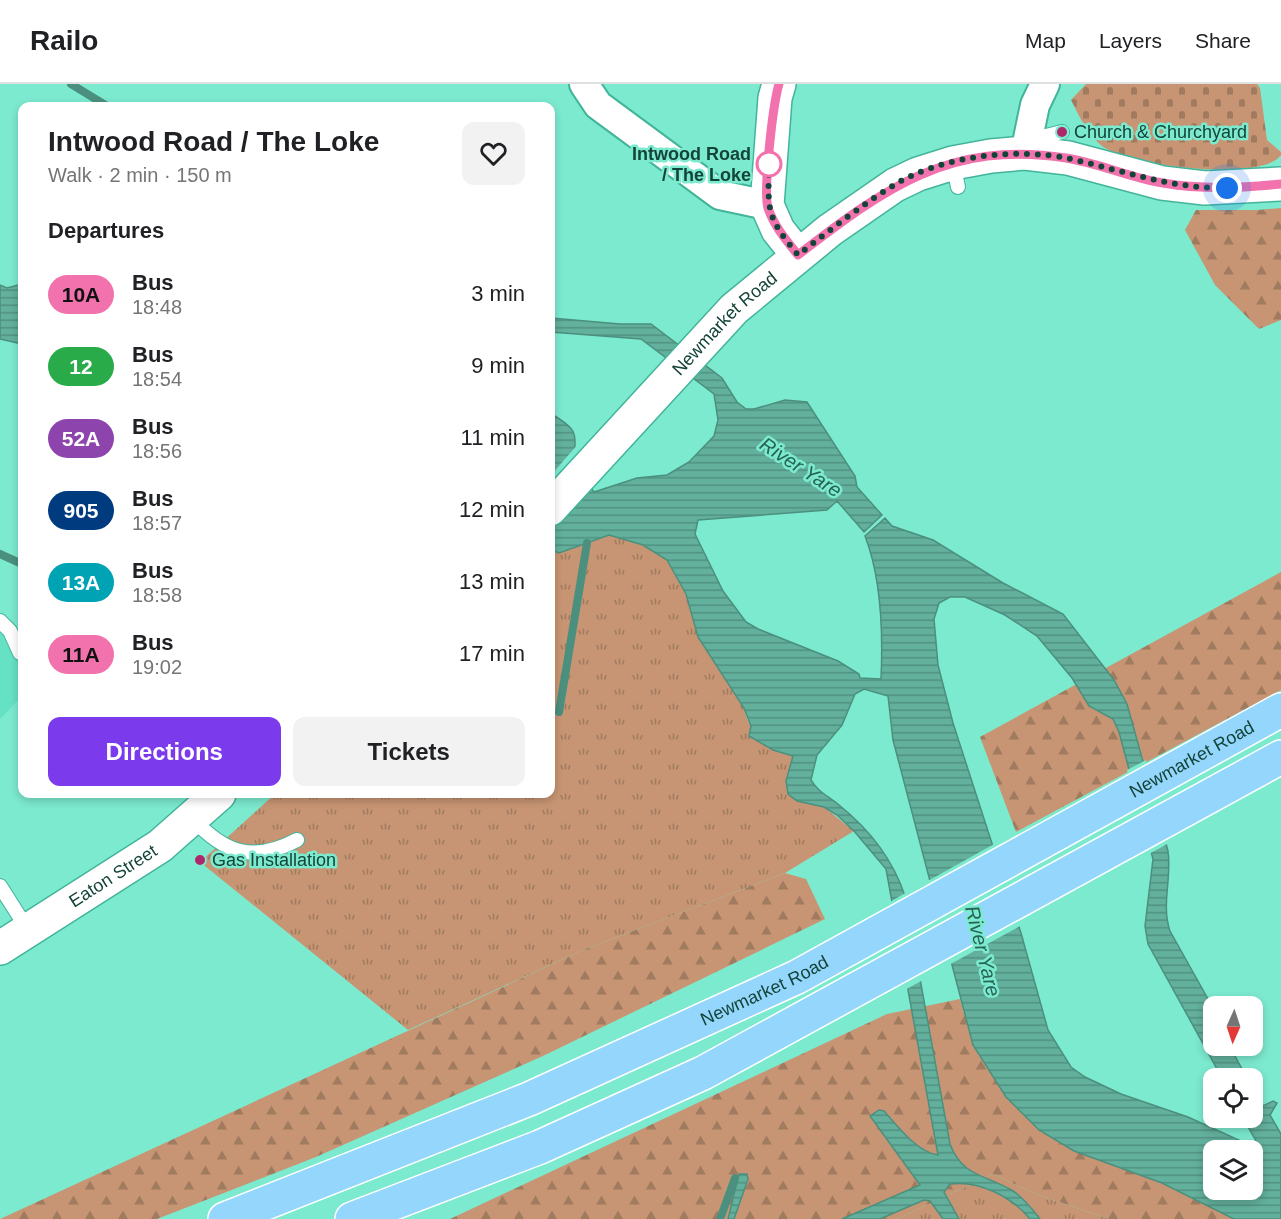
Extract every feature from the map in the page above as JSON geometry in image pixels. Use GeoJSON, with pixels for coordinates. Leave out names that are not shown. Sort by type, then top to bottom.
{"type":"FeatureCollection","features":[{"type":"Feature","properties":{"kind":"highway","name":"Newmarket Road"},"geometry":{"type":"LineString","coordinates":[[225,1219],[530,1099],[797,977],[1275,714]]}},
{"type":"Feature","properties":{"kind":"highway"},"geometry":{"type":"LineString","coordinates":[[352,1219],[540,1147],[703,1073],[1281,757]]}},
{"type":"Feature","properties":{"kind":"street"},"geometry":{"type":"LineString","coordinates":[[584,84],[598,105],[720,195],[753,204],[767,205]]}},
{"type":"Feature","properties":{"kind":"street"},"geometry":{"type":"LineString","coordinates":[[779,84],[774,108],[767,205],[778,230],[798,255]]}},
{"type":"Feature","properties":{"kind":"street"},"geometry":{"type":"LineString","coordinates":[[1026,147],[1035,105],[1045,84]]}},
{"type":"Feature","properties":{"kind":"street","name":"Newmarket Road"},"geometry":{"type":"LineString","coordinates":[[555,504],[727,317],[798,255],[895,185],[955,175],[991,156],[1026,147],[1162,183],[1205,188],[1281,184]]}},
{"type":"Feature","properties":{"kind":"street","name":"Eaton Street"},"geometry":{"type":"LineString","coordinates":[[0,948],[160,846],[214,798]]}},
{"type":"Feature","properties":{"kind":"lane"},"geometry":{"type":"LineString","coordinates":[[1026,147],[1062,132]]}},
{"type":"Feature","properties":{"kind":"lane"},"geometry":{"type":"LineString","coordinates":[[0,621],[10,631],[18,649]]}},
{"type":"Feature","properties":{"kind":"lane"},"geometry":{"type":"LineString","coordinates":[[192,818],[207,834],[227,846],[255,854],[274,852],[297,840]]}},
{"type":"Feature","properties":{"kind":"lane"},"geometry":{"type":"LineString","coordinates":[[0,886],[28,930]]}},
{"type":"Feature","properties":{"kind":"shaded area"},"geometry":{"type":"Polygon","coordinates":[[[0,614],[10,620],[18,633],[18,700],[0,719],[0,614]]]}},
{"type":"Feature","properties":{"kind":"green space"},"geometry":{"type":"Polygon","coordinates":[[[1086,84],[1257,84],[1260,88],[1267,140],[1281,152],[1281,155],[1269,163],[1248,168],[1222,170],[1165,165],[1116,153],[1102,146],[1092,136],[1071,100],[1086,84]]]}},
{"type":"Feature","properties":{"kind":"green space"},"geometry":{"type":"Polygon","coordinates":[[[1281,208],[1281,320],[1259,329],[1215,285],[1185,230],[1196,210],[1281,208]]]}},
{"type":"Feature","properties":{"kind":"green space"},"geometry":{"type":"Polygon","coordinates":[[[609,535],[643,545],[667,560],[686,594],[698,637],[744,708],[755,733],[768,745],[793,756],[786,781],[797,801],[824,807],[854,831],[785,873],[583,950],[408,1030],[200,862],[271,798],[555,798],[555,552],[559,553],[609,535]]]}},
{"type":"Feature","properties":{"kind":"green space"},"geometry":{"type":"Polygon","coordinates":[[[1281,572],[1281,690],[1016,832],[980,737],[1281,572]]]}},
{"type":"Feature","properties":{"kind":"green space"},"geometry":{"type":"Polygon","coordinates":[[[785,873],[806,879],[825,919],[543,1056],[316,1157],[157,1219],[0,1219],[583,950],[785,873]]]}},
{"type":"Feature","properties":{"kind":"green space"},"geometry":{"type":"Polygon","coordinates":[[[960,999],[973,1045],[1006,1097],[1162,1183],[1234,1219],[1109,1219],[1036,1194],[993,1174],[897,1219],[450,1219],[887,1014],[960,999]]]}},
{"type":"Feature","properties":{"kind":"green space"},"geometry":{"type":"Polygon","coordinates":[[[993,1174],[1036,1194],[1109,1219],[897,1219],[993,1174]]]}},
{"type":"Feature","properties":{"kind":"water"},"geometry":{"type":"Polygon","coordinates":[[[0,285],[7,288],[18,285],[18,343],[0,339],[0,285]]]}},
{"type":"Feature","properties":{"kind":"water","name":"River Yare"},"geometry":{"type":"Polygon","coordinates":[[[555,318],[620,324],[651,324],[722,378],[737,402],[746,409],[785,400],[807,402],[855,476],[857,487],[882,515],[864,532],[837,501],[827,510],[698,520],[695,534],[723,591],[746,622],[758,629],[838,661],[859,674],[860,678],[881,679],[882,644],[878,588],[865,536],[885,518],[892,526],[933,540],[1003,583],[1063,614],[1114,680],[1127,704],[1168,851],[1167,921],[1170,931],[1206,996],[1203,996],[1203,1044],[1148,944],[1145,926],[1153,859],[1119,732],[1113,719],[1089,706],[1072,678],[1037,636],[1005,615],[965,597],[950,597],[939,603],[934,619],[938,665],[953,723],[1021,933],[1048,1030],[1071,1067],[1085,1077],[1121,1094],[1188,1117],[1203,1124],[1203,1128],[1212,1128],[1239,1140],[1203,1140],[1203,1200],[1263,1200],[1263,1140],[1255,1140],[1249,1128],[1263,1128],[1263,1106],[1273,1101],[1277,1103],[1270,1115],[1281,1134],[1281,1219],[1234,1219],[1162,1183],[1074,1151],[1039,1130],[1006,1097],[973,1045],[893,740],[888,696],[864,689],[855,694],[842,725],[817,755],[811,780],[820,791],[850,814],[879,846],[894,870],[905,896],[950,1144],[955,1155],[968,1169],[1017,1194],[1040,1219],[1030,1219],[1014,1204],[994,1192],[961,1183],[950,1184],[944,1192],[959,1219],[943,1219],[930,1201],[924,1200],[880,1219],[842,1219],[920,1185],[870,1116],[879,1110],[884,1111],[915,1144],[938,1155],[886,869],[854,831],[837,815],[824,807],[797,801],[788,794],[786,781],[793,756],[773,750],[749,736],[751,726],[744,708],[698,637],[686,594],[667,560],[643,545],[609,535],[559,553],[555,552],[555,416],[573,432],[578,468],[594,492],[637,478],[667,475],[689,462],[714,436],[718,420],[714,394],[641,339],[555,332],[555,318]]]}},
{"type":"Feature","properties":{"kind":"water"},"geometry":{"type":"Polygon","coordinates":[[[1210,1056],[1235,1056],[1242,1068],[1216,1068],[1210,1056]]]}},
{"type":"Feature","properties":{"kind":"water"},"geometry":{"type":"Polygon","coordinates":[[[739,1174],[747,1174],[748,1179],[734,1219],[728,1219],[739,1174]]]}},
{"type":"Feature","properties":{"kind":"pier"},"geometry":{"type":"Polygon","coordinates":[[[579,443],[580,456],[555,483],[555,470],[579,443]]]}},
{"type":"Feature","properties":{"kind":"pier"},"geometry":{"type":"Polygon","coordinates":[[[1146,760],[1169,843],[1149,854],[1127,770],[1146,760]]]}},
{"type":"Feature","properties":{"kind":"pier"},"geometry":{"type":"Polygon","coordinates":[[[996,843],[1022,925],[947,966],[926,882],[996,843]]]}},
{"type":"Feature","properties":{"kind":"pier"},"geometry":{"type":"Polygon","coordinates":[[[907,892],[923,980],[905,990],[890,902],[907,892]]]}},
{"type":"Feature","properties":{"kind":"waterway"},"geometry":{"type":"LineString","coordinates":[[71,84],[100,102]]}},
{"type":"Feature","properties":{"kind":"waterway"},"geometry":{"type":"LineString","coordinates":[[559,712],[587,543]]}},
{"type":"Feature","properties":{"kind":"waterway"},"geometry":{"type":"LineString","coordinates":[[0,554],[18,562]]}},
{"type":"Feature","properties":{"kind":"waterway"},"geometry":{"type":"LineString","coordinates":[[720,1219],[735,1178]]}},
{"type":"Feature","properties":{"kind":"bus line","name":"10A"},"geometry":{"type":"LineString","coordinates":[[779,84],[773,114],[767,205],[778,230],[798,255],[895,185],[918,174],[953,163],[991,156],[1025,153],[1068,158],[1162,183],[1205,188],[1281,184]]}},
{"type":"Feature","properties":{"kind":"place","name":"Church & Churchyard"},"geometry":{"type":"Point","coordinates":[1062,132]}},
{"type":"Feature","properties":{"kind":"place","name":"Intwood Road / The Loke"},"geometry":{"type":"Point","coordinates":[769,164]}},
{"type":"Feature","properties":{"kind":"place","name":"Gas Installation"},"geometry":{"type":"Point","coordinates":[200,860]}},
{"type":"Feature","properties":{"kind":"route"},"geometry":{"type":"LineString","coordinates":[[769,164],[767,205],[778,230],[798,255],[895,185],[918,174],[953,163],[991,156],[1025,153],[1068,158],[1162,183],[1227,188]]}}]}
